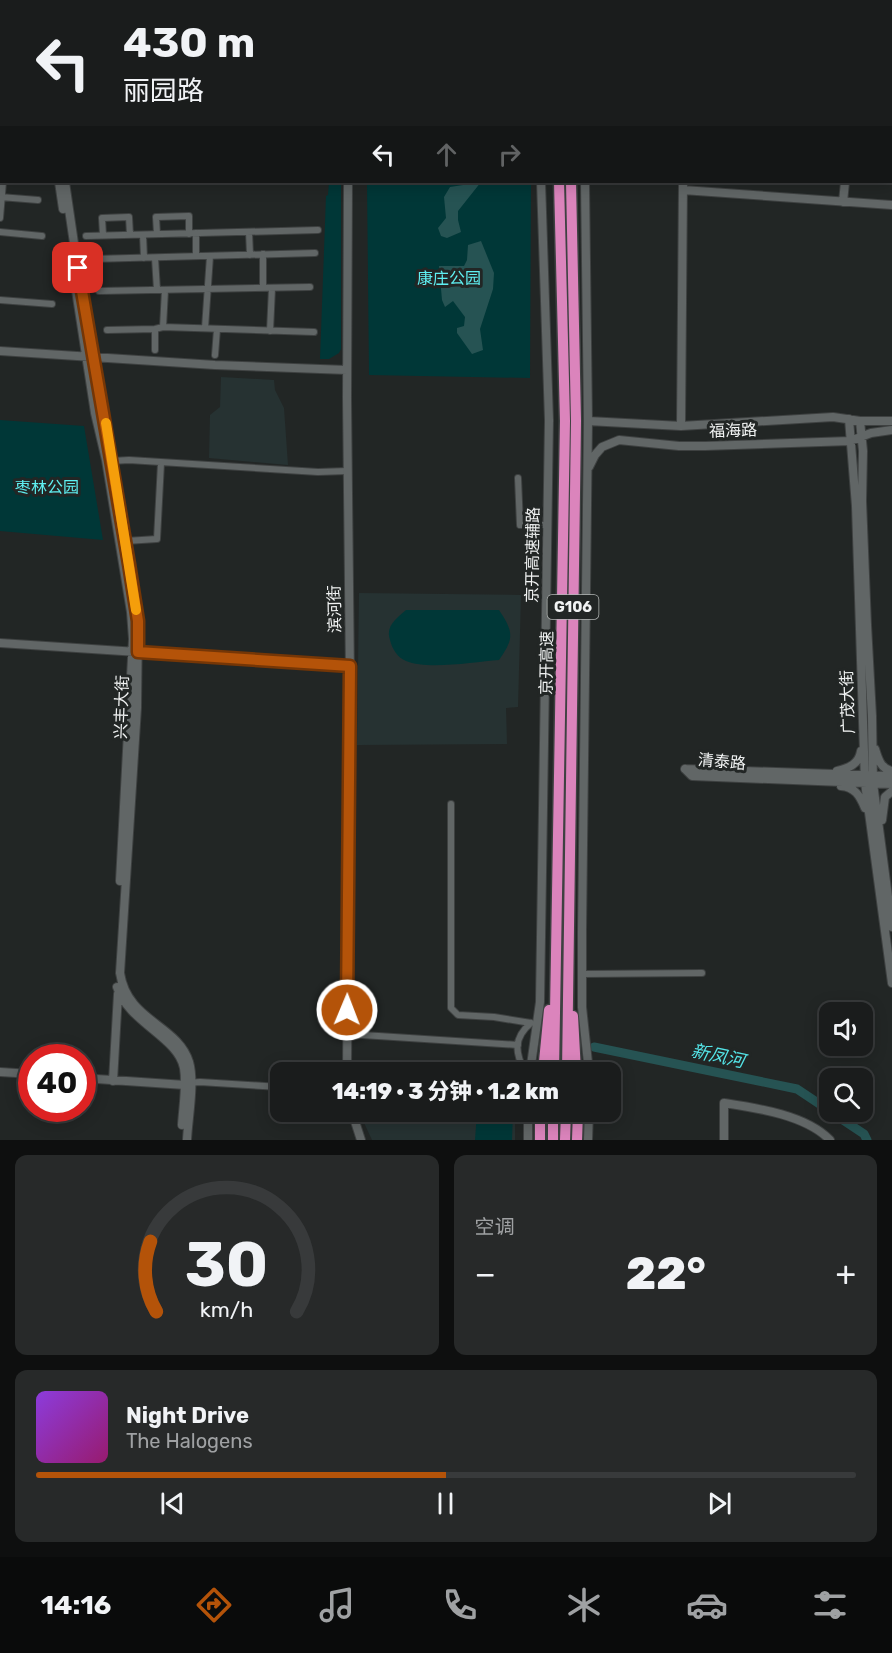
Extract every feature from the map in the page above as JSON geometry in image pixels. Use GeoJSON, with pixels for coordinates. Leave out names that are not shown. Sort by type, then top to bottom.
{"type":"FeatureCollection","features":[{"type":"Feature","properties":{"kind":"highway","name":"京开高速"},"geometry":{"type":"LineString","coordinates":[[548,1062],[546,1032],[556,954],[565,421],[559,183]]}},
{"type":"Feature","properties":{"kind":"highway","name":"京开高速"},"geometry":{"type":"LineString","coordinates":[[571,183],[576,421],[569,954],[576,1033],[573,1062]]}},
{"type":"Feature","properties":{"kind":"highway"},"geometry":{"type":"LineString","coordinates":[[540,1122],[540,1140]]}},
{"type":"Feature","properties":{"kind":"highway"},"geometry":{"type":"LineString","coordinates":[[553,1122],[553,1140]]}},
{"type":"Feature","properties":{"kind":"highway"},"geometry":{"type":"LineString","coordinates":[[565,1140],[566,1122]]}},
{"type":"Feature","properties":{"kind":"highway"},"geometry":{"type":"LineString","coordinates":[[577,1140],[578,1122]]}},
{"type":"Feature","properties":{"kind":"main road","name":"兴丰大街"},"geometry":{"type":"LineString","coordinates":[[59,183],[90,358],[112,461],[138,621],[114,968],[123,1002],[131,1012],[171,1046],[184,1066],[188,1083],[181,1140]]}},
{"type":"Feature","properties":{"kind":"main road","name":"兴丰大街"},"geometry":{"type":"LineString","coordinates":[[65,183],[90,358],[95,412],[106,460],[131,612],[135,652],[137,708],[120,973],[130,1001],[177,1042],[185,1053],[189,1063],[187,1140]]}},
{"type":"Feature","properties":{"kind":"main road","name":"滨河街"},"geometry":{"type":"LineString","coordinates":[[347,1062],[348,183]]}},
{"type":"Feature","properties":{"kind":"main road","name":"京开高速辅路"},"geometry":{"type":"LineString","coordinates":[[532,1062],[546,1032],[538,1017],[549,420],[541,183]]}},
{"type":"Feature","properties":{"kind":"main road"},"geometry":{"type":"LineString","coordinates":[[585,183],[588,470],[582,974],[576,1033],[588,1062]]}},
{"type":"Feature","properties":{"kind":"main road"},"geometry":{"type":"LineString","coordinates":[[843,202],[845,183]]}},
{"type":"Feature","properties":{"kind":"main road"},"geometry":{"type":"LineString","coordinates":[[681,426],[683,186],[892,205]]}},
{"type":"Feature","properties":{"kind":"main road"},"geometry":{"type":"LineString","coordinates":[[0,351],[90,358],[346,370]]}},
{"type":"Feature","properties":{"kind":"main road","name":"福海路"},"geometry":{"type":"LineString","coordinates":[[588,421],[681,426],[833,417],[860,421],[892,421]]}},
{"type":"Feature","properties":{"kind":"main road","name":"广茂大街"},"geometry":{"type":"LineString","coordinates":[[849,419],[856,506],[864,729],[870,819],[892,983]]}},
{"type":"Feature","properties":{"kind":"main road","name":"广茂大街"},"geometry":{"type":"LineString","coordinates":[[860,421],[872,738],[869,779],[881,841],[892,927]]}},
{"type":"Feature","properties":{"kind":"main road","name":"福海路"},"geometry":{"type":"LineString","coordinates":[[588,470],[595,455],[602,447],[619,440],[697,446],[850,441],[871,433],[892,430]]}},
{"type":"Feature","properties":{"kind":"main road"},"geometry":{"type":"LineString","coordinates":[[0,644],[346,666]]}},
{"type":"Feature","properties":{"kind":"main road"},"geometry":{"type":"LineString","coordinates":[[827,773],[846,769],[855,764],[860,758],[864,729]]}},
{"type":"Feature","properties":{"kind":"main road"},"geometry":{"type":"LineString","coordinates":[[872,738],[878,759],[883,767],[892,771]]}},
{"type":"Feature","properties":{"kind":"main road","name":"清泰路"},"geometry":{"type":"LineString","coordinates":[[892,776],[869,779],[814,781],[692,776],[686,769],[827,773],[869,779],[892,784]]}},
{"type":"Feature","properties":{"kind":"main road"},"geometry":{"type":"LineString","coordinates":[[814,781],[852,789],[860,797],[870,819]]}},
{"type":"Feature","properties":{"kind":"main road"},"geometry":{"type":"LineString","coordinates":[[881,841],[882,804],[885,797],[892,791]]}},
{"type":"Feature","properties":{"kind":"main road"},"geometry":{"type":"LineString","coordinates":[[113,1080],[118,990]]}},
{"type":"Feature","properties":{"kind":"main road"},"geometry":{"type":"LineString","coordinates":[[0,1072],[18,1073]]}},
{"type":"Feature","properties":{"kind":"main road"},"geometry":{"type":"LineString","coordinates":[[96,1079],[188,1083]]}},
{"type":"Feature","properties":{"kind":"main road"},"geometry":{"type":"LineString","coordinates":[[724,1140],[724,1103],[787,1115],[823,1133],[830,1140]]}},
{"type":"Feature","properties":{"kind":"main road"},"geometry":{"type":"LineString","coordinates":[[355,1122],[360,1140]]}},
{"type":"Feature","properties":{"kind":"main road"},"geometry":{"type":"LineString","coordinates":[[528,1122],[528,1140]]}},
{"type":"Feature","properties":{"kind":"main road"},"geometry":{"type":"LineString","coordinates":[[588,1140],[589,1122]]}},
{"type":"Feature","properties":{"kind":"street"},"geometry":{"type":"LineString","coordinates":[[0,218],[1,197],[38,200]]}},
{"type":"Feature","properties":{"kind":"street"},"geometry":{"type":"LineString","coordinates":[[157,234],[156,217],[189,216],[196,256]]}},
{"type":"Feature","properties":{"kind":"street"},"geometry":{"type":"LineString","coordinates":[[103,235],[102,218],[129,217],[130,235]]}},
{"type":"Feature","properties":{"kind":"street"},"geometry":{"type":"LineString","coordinates":[[86,236],[318,230]]}},
{"type":"Feature","properties":{"kind":"street"},"geometry":{"type":"LineString","coordinates":[[0,232],[42,236]]}},
{"type":"Feature","properties":{"kind":"street"},"geometry":{"type":"LineString","coordinates":[[249,232],[250,255]]}},
{"type":"Feature","properties":{"kind":"street"},"geometry":{"type":"LineString","coordinates":[[143,235],[144,258]]}},
{"type":"Feature","properties":{"kind":"street"},"geometry":{"type":"LineString","coordinates":[[93,259],[315,253]]}},
{"type":"Feature","properties":{"kind":"street"},"geometry":{"type":"LineString","coordinates":[[262,254],[263,288]]}},
{"type":"Feature","properties":{"kind":"street"},"geometry":{"type":"LineString","coordinates":[[205,328],[210,256]]}},
{"type":"Feature","properties":{"kind":"street"},"geometry":{"type":"LineString","coordinates":[[155,258],[157,290]]}},
{"type":"Feature","properties":{"kind":"street"},"geometry":{"type":"LineString","coordinates":[[99,291],[310,287]]}},
{"type":"Feature","properties":{"kind":"street"},"geometry":{"type":"LineString","coordinates":[[270,331],[272,288]]}},
{"type":"Feature","properties":{"kind":"street"},"geometry":{"type":"LineString","coordinates":[[163,327],[165,290]]}},
{"type":"Feature","properties":{"kind":"street"},"geometry":{"type":"LineString","coordinates":[[0,300],[52,304]]}},
{"type":"Feature","properties":{"kind":"street"},"geometry":{"type":"LineString","coordinates":[[107,330],[163,327],[314,332]]}},
{"type":"Feature","properties":{"kind":"street"},"geometry":{"type":"LineString","coordinates":[[155,329],[155,350]]}},
{"type":"Feature","properties":{"kind":"street"},"geometry":{"type":"LineString","coordinates":[[215,355],[217,329]]}},
{"type":"Feature","properties":{"kind":"street"},"geometry":{"type":"LineString","coordinates":[[112,461],[318,472],[347,471]]}},
{"type":"Feature","properties":{"kind":"street"},"geometry":{"type":"LineString","coordinates":[[126,541],[157,539],[161,463]]}},
{"type":"Feature","properties":{"kind":"street"},"geometry":{"type":"LineString","coordinates":[[518,478],[520,525],[547,525]]}},
{"type":"Feature","properties":{"kind":"street"},"geometry":{"type":"LineString","coordinates":[[451,804],[452,1008],[458,1015],[494,1017],[531,1023]]}},
{"type":"Feature","properties":{"kind":"street"},"geometry":{"type":"LineString","coordinates":[[582,974],[702,973]]}},
{"type":"Feature","properties":{"kind":"street"},"geometry":{"type":"LineString","coordinates":[[520,1062],[517,1057],[521,1031],[538,1017]]}},
{"type":"Feature","properties":{"kind":"street"},"geometry":{"type":"LineString","coordinates":[[347,1034],[518,1045]]}},
{"type":"Feature","properties":{"kind":"street"},"geometry":{"type":"LineString","coordinates":[[188,1083],[270,1087]]}},
{"type":"Feature","properties":{"kind":"shaded area"},"geometry":{"type":"Polygon","coordinates":[[[480,183],[458,211],[461,232],[447,238],[441,236],[438,228],[446,218],[444,197],[450,187],[480,183]]]}},
{"type":"Feature","properties":{"kind":"shaded area"},"geometry":{"type":"Polygon","coordinates":[[[481,241],[494,273],[493,289],[480,329],[483,350],[472,354],[457,333],[457,328],[464,326],[465,317],[453,301],[445,307],[442,300],[439,266],[464,266],[467,260],[468,245],[481,241]]]}},
{"type":"Feature","properties":{"kind":"shaded area"},"geometry":{"type":"Polygon","coordinates":[[[221,377],[274,380],[275,390],[284,408],[288,465],[209,458],[210,415],[220,407],[221,377]]]}},
{"type":"Feature","properties":{"kind":"shaded area"},"geometry":{"type":"Polygon","coordinates":[[[359,593],[521,595],[518,707],[506,708],[507,744],[357,745],[359,593]]]}},
{"type":"Feature","properties":{"kind":"shaded area"},"geometry":{"type":"Polygon","coordinates":[[[364,1122],[515,1122],[515,1140],[372,1140],[364,1122]]]}},
{"type":"Feature","properties":{"kind":"green space"},"geometry":{"type":"Polygon","coordinates":[[[329,183],[341,183],[341,349],[329,359],[320,359],[326,196],[329,183]]]}},
{"type":"Feature","properties":{"kind":"green space","name":"康庄公园"},"geometry":{"type":"Polygon","coordinates":[[[367,183],[531,183],[530,378],[369,375],[367,183]]]}},
{"type":"Feature","properties":{"kind":"green space","name":"枣林公园"},"geometry":{"type":"Polygon","coordinates":[[[0,420],[84,426],[103,540],[0,531],[0,420]]]}},
{"type":"Feature","properties":{"kind":"green space"},"geometry":{"type":"Polygon","coordinates":[[[406,610],[499,610],[510,630],[510,641],[499,660],[465,664],[415,664],[400,658],[389,635],[390,626],[406,610]]]}},
{"type":"Feature","properties":{"kind":"green space"},"geometry":{"type":"Polygon","coordinates":[[[476,1122],[513,1122],[512,1140],[475,1140],[476,1122]]]}},
{"type":"Feature","properties":{"kind":"waterway","name":"新凤河"},"geometry":{"type":"LineString","coordinates":[[594,1047],[797,1089],[819,1104]]}},
{"type":"Feature","properties":{"kind":"waterway","name":"新凤河"},"geometry":{"type":"LineString","coordinates":[[846,1122],[864,1134],[867,1140]]}},
{"type":"Feature","properties":{"kind":"slow traffic"},"geometry":{"type":"LineString","coordinates":[[106,423],[136,610]]}},
{"type":"Feature","properties":{"kind":"route"},"geometry":{"type":"LineString","coordinates":[[78,268],[138,621],[138,652],[350,666],[347,1010]]}}]}
